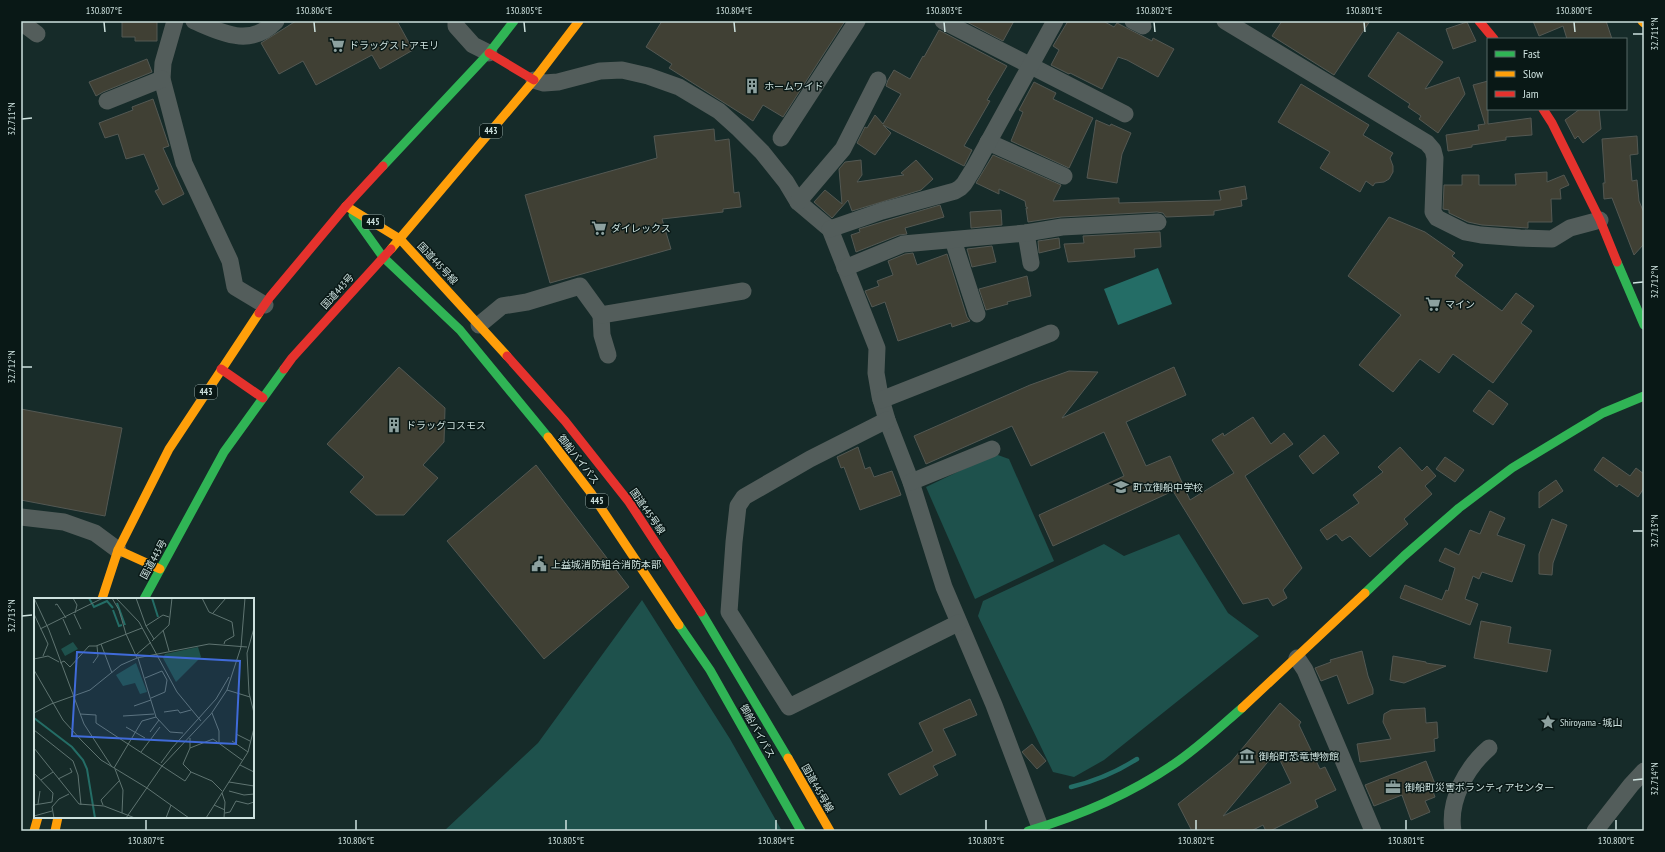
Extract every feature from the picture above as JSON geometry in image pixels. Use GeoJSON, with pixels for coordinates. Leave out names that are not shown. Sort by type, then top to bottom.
{"type":"FeatureCollection","features":[{"type":"Feature","properties":{"kind":"main road","name":"443"},"geometry":{"type":"LineString","coordinates":[[102,598],[118,550],[169,449],[265,305],[346,206],[489,53],[514,21]]}},
{"type":"Feature","properties":{"kind":"main road","name":"国道443号"},"geometry":{"type":"LineString","coordinates":[[145,598],[224,452],[292,358],[400,239],[443,186],[534,80],[579,21]]}},
{"type":"Feature","properties":{"kind":"main road"},"geometry":{"type":"LineString","coordinates":[[1479,21],[1493,38]]}},
{"type":"Feature","properties":{"kind":"main road"},"geometry":{"type":"LineString","coordinates":[[489,53],[534,80]]}},
{"type":"Feature","properties":{"kind":"main road"},"geometry":{"type":"LineString","coordinates":[[1544,110],[1552,123],[1600,220],[1644,325]]}},
{"type":"Feature","properties":{"kind":"main road","name":"445"},"geometry":{"type":"LineString","coordinates":[[346,206],[400,239]]}},
{"type":"Feature","properties":{"kind":"main road","name":"御船バイパス"},"geometry":{"type":"LineString","coordinates":[[346,206],[383,256],[460,330],[528,411],[591,492],[710,670],[801,831]]}},
{"type":"Feature","properties":{"kind":"main road","name":"国道445号線"},"geometry":{"type":"LineString","coordinates":[[400,239],[479,324],[565,421],[628,502],[711,626],[830,831]]}},
{"type":"Feature","properties":{"kind":"main road"},"geometry":{"type":"LineString","coordinates":[[221,369],[263,398]]}},
{"type":"Feature","properties":{"kind":"main road"},"geometry":{"type":"LineString","coordinates":[[1043,828],[1092,808],[1138,786],[1174,764],[1208,738],[1297,658],[1404,556],[1459,508],[1512,468],[1603,413],[1644,396]]}},
{"type":"Feature","properties":{"kind":"main road"},"geometry":{"type":"LineString","coordinates":[[118,550],[160,569]]}},
{"type":"Feature","properties":{"kind":"main road"},"geometry":{"type":"LineString","coordinates":[[34,831],[38,818]]}},
{"type":"Feature","properties":{"kind":"main road"},"geometry":{"type":"LineString","coordinates":[[55,831],[58,818]]}},
{"type":"Feature","properties":{"kind":"street"},"geometry":{"type":"LineString","coordinates":[[175,21],[163,63],[162,79],[184,163],[230,261],[235,287],[265,305]]}},
{"type":"Feature","properties":{"kind":"street"},"geometry":{"type":"LineString","coordinates":[[194,21],[220,32],[238,37],[252,35],[269,28],[276,21]]}},
{"type":"Feature","properties":{"kind":"street"},"geometry":{"type":"LineString","coordinates":[[456,21],[456,26],[473,45],[489,53]]}},
{"type":"Feature","properties":{"kind":"street"},"geometry":{"type":"LineString","coordinates":[[781,138],[857,21]]}},
{"type":"Feature","properties":{"kind":"street"},"geometry":{"type":"LineString","coordinates":[[943,21],[1125,114]]}},
{"type":"Feature","properties":{"kind":"street"},"geometry":{"type":"LineString","coordinates":[[830,229],[960,188],[974,168],[1055,21]]}},
{"type":"Feature","properties":{"kind":"street"},"geometry":{"type":"LineString","coordinates":[[1225,21],[1427,143],[1433,150],[1435,158],[1433,212],[1437,218],[1464,232],[1481,235],[1552,239],[1570,228],[1600,220]]}},
{"type":"Feature","properties":{"kind":"street"},"geometry":{"type":"LineString","coordinates":[[21,22],[37,34]]}},
{"type":"Feature","properties":{"kind":"street"},"geometry":{"type":"LineString","coordinates":[[534,80],[544,83],[558,82],[600,71],[622,70],[648,76],[679,86],[719,112],[762,152],[786,182],[798,202],[830,229],[877,348],[876,372],[881,400],[887,420],[911,482],[944,587],[958,623],[971,649],[1043,828]]}},
{"type":"Feature","properties":{"kind":"street"},"geometry":{"type":"LineString","coordinates":[[108,101],[162,79]]}},
{"type":"Feature","properties":{"kind":"street"},"geometry":{"type":"LineString","coordinates":[[798,202],[843,149],[878,80]]}},
{"type":"Feature","properties":{"kind":"street"},"geometry":{"type":"LineString","coordinates":[[988,142],[1064,176]]}},
{"type":"Feature","properties":{"kind":"street"},"geometry":{"type":"LineString","coordinates":[[845,268],[903,244],[1026,233],[1062,227],[1158,222]]}},
{"type":"Feature","properties":{"kind":"street"},"geometry":{"type":"LineString","coordinates":[[1026,233],[1031,263]]}},
{"type":"Feature","properties":{"kind":"street"},"geometry":{"type":"LineString","coordinates":[[953,240],[977,314]]}},
{"type":"Feature","properties":{"kind":"street"},"geometry":{"type":"LineString","coordinates":[[479,324],[502,306],[527,302],[580,286],[601,315],[602,336],[608,355]]}},
{"type":"Feature","properties":{"kind":"street"},"geometry":{"type":"LineString","coordinates":[[601,315],[743,291]]}},
{"type":"Feature","properties":{"kind":"street"},"geometry":{"type":"LineString","coordinates":[[881,400],[1051,333]]}},
{"type":"Feature","properties":{"kind":"street"},"geometry":{"type":"LineString","coordinates":[[887,420],[810,460],[744,497],[738,506],[734,542],[730,612],[789,708],[958,623]]}},
{"type":"Feature","properties":{"kind":"street"},"geometry":{"type":"LineString","coordinates":[[911,482],[992,449]]}},
{"type":"Feature","properties":{"kind":"street"},"geometry":{"type":"LineString","coordinates":[[21,518],[64,522],[95,533],[118,550]]}},
{"type":"Feature","properties":{"kind":"street"},"geometry":{"type":"LineString","coordinates":[[711,626],[730,612]]}},
{"type":"Feature","properties":{"kind":"street"},"geometry":{"type":"LineString","coordinates":[[1297,658],[1305,670],[1373,831]]}},
{"type":"Feature","properties":{"kind":"street"},"geometry":{"type":"LineString","coordinates":[[1453,831],[1451,822],[1460,784],[1479,757],[1489,748]]}},
{"type":"Feature","properties":{"kind":"street"},"geometry":{"type":"LineString","coordinates":[[1595,831],[1631,785],[1644,771]]}},
{"type":"Feature","properties":{"kind":"shaded area"},"geometry":{"type":"Polygon","coordinates":[[[1158,268],[1172,304],[1118,325],[1104,289],[1158,268]]]}},
{"type":"Feature","properties":{"kind":"shaded area"},"geometry":{"type":"Polygon","coordinates":[[[995,454],[1009,459],[1054,561],[975,599],[926,487],[995,454]]]}},
{"type":"Feature","properties":{"kind":"shaded area"},"geometry":{"type":"Polygon","coordinates":[[[1179,534],[1228,613],[1259,636],[1104,760],[1074,777],[1053,772],[978,616],[983,601],[1104,544],[1124,556],[1179,534]]]}},
{"type":"Feature","properties":{"kind":"shaded area"},"geometry":{"type":"Polygon","coordinates":[[[642,600],[730,739],[782,831],[444,831],[538,743],[642,600]]]}},
{"type":"Feature","properties":{"kind":"building"},"geometry":{"type":"Polygon","coordinates":[[[122,21],[157,21],[157,41],[135,41],[135,37],[122,37],[122,21]]]}},
{"type":"Feature","properties":{"kind":"building"},"geometry":{"type":"Polygon","coordinates":[[[296,21],[397,21],[413,50],[380,69],[372,55],[316,85],[303,61],[279,74],[261,43],[296,21]]]}},
{"type":"Feature","properties":{"kind":"building","name":"ホームワイド"},"geometry":{"type":"Polygon","coordinates":[[[662,21],[845,21],[783,117],[763,105],[753,121],[669,68],[672,64],[646,47],[662,21]]]}},
{"type":"Feature","properties":{"kind":"building"},"geometry":{"type":"Polygon","coordinates":[[[965,21],[1014,21],[1003,41],[965,21]]]}},
{"type":"Feature","properties":{"kind":"building"},"geometry":{"type":"Polygon","coordinates":[[[1068,21],[1103,21],[1114,27],[1117,23],[1152,41],[1153,38],[1174,49],[1158,77],[1127,60],[1118,57],[1102,89],[1051,65],[1059,50],[1053,46],[1068,21]]]}},
{"type":"Feature","properties":{"kind":"building"},"geometry":{"type":"Polygon","coordinates":[[[1282,21],[1370,21],[1334,75],[1272,36],[1282,21]]]}},
{"type":"Feature","properties":{"kind":"building"},"geometry":{"type":"Polygon","coordinates":[[[1533,21],[1606,21],[1612,38],[1567,38],[1563,26],[1539,36],[1533,21]]]}},
{"type":"Feature","properties":{"kind":"building"},"geometry":{"type":"Polygon","coordinates":[[[1467,22],[1476,41],[1453,49],[1446,29],[1467,22]]]}},
{"type":"Feature","properties":{"kind":"building"},"geometry":{"type":"Polygon","coordinates":[[[939,30],[1007,66],[987,100],[990,101],[964,146],[972,150],[964,166],[883,125],[891,133],[875,155],[857,143],[865,127],[867,128],[875,115],[883,124],[901,94],[886,86],[888,80],[894,70],[910,79],[939,30]]]}},
{"type":"Feature","properties":{"kind":"building"},"geometry":{"type":"Polygon","coordinates":[[[1398,32],[1443,62],[1425,89],[1459,77],[1465,94],[1438,133],[1419,119],[1421,116],[1408,107],[1410,104],[1368,76],[1398,32]]]}},
{"type":"Feature","properties":{"kind":"building"},"geometry":{"type":"Polygon","coordinates":[[[147,59],[152,72],[96,96],[89,82],[147,59]]]}},
{"type":"Feature","properties":{"kind":"building"},"geometry":{"type":"Polygon","coordinates":[[[1487,81],[1488,124],[1531,118],[1532,135],[1506,137],[1506,140],[1472,145],[1472,147],[1448,151],[1446,135],[1479,130],[1478,125],[1485,124],[1473,85],[1487,81]]]}},
{"type":"Feature","properties":{"kind":"building"},"geometry":{"type":"Polygon","coordinates":[[[1034,82],[1056,93],[1053,99],[1093,118],[1069,168],[1011,141],[1023,112],[1019,110],[1034,82]]]}},
{"type":"Feature","properties":{"kind":"building"},"geometry":{"type":"Polygon","coordinates":[[[1301,84],[1369,125],[1363,135],[1393,153],[1390,158],[1393,166],[1393,172],[1389,179],[1384,182],[1375,183],[1373,186],[1366,181],[1360,192],[1320,168],[1330,152],[1278,122],[1301,84]]]}},
{"type":"Feature","properties":{"kind":"building"},"geometry":{"type":"Polygon","coordinates":[[[153,99],[169,146],[163,148],[184,194],[163,205],[155,191],[159,189],[144,154],[126,159],[118,134],[105,138],[99,123],[133,110],[132,107],[153,99]]]}},
{"type":"Feature","properties":{"kind":"building"},"geometry":{"type":"Polygon","coordinates":[[[1579,110],[1599,110],[1601,129],[1583,143],[1578,136],[1575,139],[1565,120],[1579,110]]]}},
{"type":"Feature","properties":{"kind":"building"},"geometry":{"type":"Polygon","coordinates":[[[1096,120],[1110,126],[1111,124],[1131,133],[1122,154],[1117,183],[1087,178],[1096,120]]]}},
{"type":"Feature","properties":{"kind":"building"},"geometry":{"type":"Polygon","coordinates":[[[714,129],[715,141],[729,139],[734,193],[739,192],[741,207],[723,209],[723,212],[662,219],[671,249],[550,283],[525,195],[657,158],[654,136],[714,129]]]}},
{"type":"Feature","properties":{"kind":"building"},"geometry":{"type":"Polygon","coordinates":[[[1637,136],[1638,154],[1630,155],[1632,181],[1637,180],[1639,201],[1644,213],[1644,244],[1634,255],[1612,198],[1604,199],[1603,183],[1605,183],[1602,139],[1637,136]]]}},
{"type":"Feature","properties":{"kind":"building"},"geometry":{"type":"Polygon","coordinates":[[[993,155],[1061,185],[1053,201],[1115,198],[1119,198],[1119,203],[1221,200],[1219,191],[1245,186],[1247,199],[1241,200],[1242,206],[1214,211],[1214,215],[1166,217],[1163,213],[1157,212],[1061,217],[1028,222],[1026,208],[1028,208],[1026,207],[1025,201],[999,189],[999,194],[976,183],[993,155]]]}},
{"type":"Feature","properties":{"kind":"building"},"geometry":{"type":"Polygon","coordinates":[[[861,160],[862,175],[857,182],[904,175],[901,173],[916,160],[933,179],[921,190],[852,211],[848,200],[832,218],[814,202],[825,190],[842,204],[839,169],[845,162],[861,160]]]}},
{"type":"Feature","properties":{"kind":"building"},"geometry":{"type":"Polygon","coordinates":[[[1547,172],[1547,182],[1564,175],[1569,185],[1560,189],[1561,199],[1551,199],[1552,222],[1528,222],[1528,228],[1482,225],[1468,222],[1449,213],[1449,210],[1443,209],[1444,185],[1462,185],[1462,175],[1479,175],[1479,185],[1516,185],[1515,174],[1547,172]]]}},
{"type":"Feature","properties":{"kind":"building"},"geometry":{"type":"Polygon","coordinates":[[[940,205],[944,217],[905,228],[907,234],[899,235],[856,252],[851,235],[860,232],[859,229],[940,205]]]}},
{"type":"Feature","properties":{"kind":"building"},"geometry":{"type":"Polygon","coordinates":[[[1001,210],[1002,225],[971,228],[970,212],[1001,210]]]}},
{"type":"Feature","properties":{"kind":"building"},"geometry":{"type":"Polygon","coordinates":[[[1389,217],[1425,232],[1455,253],[1452,256],[1463,265],[1455,276],[1502,311],[1516,293],[1534,306],[1521,323],[1532,331],[1493,383],[1453,354],[1439,373],[1420,359],[1393,392],[1359,365],[1401,315],[1348,276],[1389,217]]]}},
{"type":"Feature","properties":{"kind":"building"},"geometry":{"type":"Polygon","coordinates":[[[1160,232],[1161,247],[1134,249],[1135,257],[1068,262],[1064,244],[1084,243],[1083,236],[1160,232]]]}},
{"type":"Feature","properties":{"kind":"building"},"geometry":{"type":"Polygon","coordinates":[[[1059,238],[1060,248],[1039,253],[1038,241],[1059,238]]]}},
{"type":"Feature","properties":{"kind":"building"},"geometry":{"type":"Polygon","coordinates":[[[992,246],[996,262],[972,267],[967,249],[992,246]]]}},
{"type":"Feature","properties":{"kind":"building"},"geometry":{"type":"Polygon","coordinates":[[[913,253],[917,265],[947,254],[967,317],[970,321],[952,327],[951,323],[898,341],[885,302],[872,307],[865,291],[879,286],[877,281],[893,275],[888,261],[905,254],[913,253]]]}},
{"type":"Feature","properties":{"kind":"building"},"geometry":{"type":"Polygon","coordinates":[[[1027,276],[1031,296],[1007,302],[1008,304],[986,310],[979,289],[1027,276]]]}},
{"type":"Feature","properties":{"kind":"building","name":"ドラッグコスモス"},"geometry":{"type":"Polygon","coordinates":[[[399,367],[445,408],[444,442],[423,465],[438,478],[404,515],[376,515],[350,492],[364,477],[327,444],[399,367]]]}},
{"type":"Feature","properties":{"kind":"building"},"geometry":{"type":"Polygon","coordinates":[[[1174,367],[1186,395],[1126,422],[1146,466],[1170,456],[1190,500],[1234,473],[1212,440],[1223,433],[1224,436],[1253,417],[1271,444],[1284,433],[1293,444],[1245,476],[1302,568],[1283,590],[1287,598],[1273,606],[1268,598],[1243,604],[1173,491],[1053,546],[1039,515],[1124,476],[1104,432],[1031,466],[1012,426],[926,464],[914,436],[1030,385],[1069,371],[1098,372],[1062,418],[1174,367]]]}},
{"type":"Feature","properties":{"kind":"building"},"geometry":{"type":"Polygon","coordinates":[[[1489,390],[1508,404],[1493,425],[1473,411],[1489,390]]]}},
{"type":"Feature","properties":{"kind":"building"},"geometry":{"type":"Polygon","coordinates":[[[21,409],[122,428],[105,516],[21,500],[21,409]]]}},
{"type":"Feature","properties":{"kind":"building"},"geometry":{"type":"Polygon","coordinates":[[[1324,435],[1339,453],[1313,474],[1299,456],[1324,435]]]}},
{"type":"Feature","properties":{"kind":"building"},"geometry":{"type":"Polygon","coordinates":[[[858,447],[865,469],[870,467],[874,477],[892,471],[901,495],[860,510],[844,467],[841,468],[837,457],[858,447]]]}},
{"type":"Feature","properties":{"kind":"building"},"geometry":{"type":"Polygon","coordinates":[[[1400,447],[1422,471],[1427,466],[1436,476],[1425,486],[1432,494],[1404,519],[1408,524],[1370,557],[1350,536],[1342,541],[1336,534],[1327,540],[1320,530],[1359,503],[1353,495],[1383,472],[1378,467],[1400,447]]]}},
{"type":"Feature","properties":{"kind":"building"},"geometry":{"type":"Polygon","coordinates":[[[1445,457],[1464,470],[1455,482],[1436,469],[1445,457]]]}},
{"type":"Feature","properties":{"kind":"building"},"geometry":{"type":"Polygon","coordinates":[[[1603,457],[1630,476],[1636,468],[1644,474],[1644,488],[1638,497],[1619,484],[1617,487],[1594,470],[1603,457]]]}},
{"type":"Feature","properties":{"kind":"building","name":"上益城消防組合消防本部"},"geometry":{"type":"Polygon","coordinates":[[[536,465],[629,587],[544,659],[447,541],[536,465]]]}},
{"type":"Feature","properties":{"kind":"building"},"geometry":{"type":"Polygon","coordinates":[[[1556,480],[1563,491],[1539,508],[1539,492],[1556,480]]]}},
{"type":"Feature","properties":{"kind":"building"},"geometry":{"type":"Polygon","coordinates":[[[1490,511],[1505,518],[1497,535],[1525,545],[1512,582],[1482,572],[1479,579],[1473,576],[1465,599],[1478,604],[1470,625],[1400,598],[1405,585],[1442,600],[1446,590],[1448,591],[1455,568],[1439,561],[1445,548],[1459,555],[1470,530],[1480,534],[1490,511]]]}},
{"type":"Feature","properties":{"kind":"building"},"geometry":{"type":"Polygon","coordinates":[[[1552,519],[1567,525],[1553,563],[1552,575],[1539,574],[1539,554],[1552,519]]]}},
{"type":"Feature","properties":{"kind":"building"},"geometry":{"type":"Polygon","coordinates":[[[1481,621],[1511,627],[1508,643],[1551,650],[1547,672],[1474,658],[1481,621]]]}},
{"type":"Feature","properties":{"kind":"building"},"geometry":{"type":"Polygon","coordinates":[[[1362,651],[1373,689],[1373,694],[1348,704],[1337,675],[1321,681],[1315,668],[1331,662],[1330,660],[1362,651]]]}},
{"type":"Feature","properties":{"kind":"building"},"geometry":{"type":"Polygon","coordinates":[[[1393,656],[1446,666],[1404,683],[1390,680],[1393,656]]]}},
{"type":"Feature","properties":{"kind":"building"},"geometry":{"type":"Polygon","coordinates":[[[970,699],[977,715],[943,729],[956,755],[933,766],[938,775],[900,795],[888,774],[933,751],[919,723],[970,699]]]}},
{"type":"Feature","properties":{"kind":"building"},"geometry":{"type":"Polygon","coordinates":[[[1280,703],[1301,722],[1299,725],[1320,769],[1325,767],[1336,790],[1315,800],[1318,807],[1270,831],[1266,831],[1263,825],[1251,831],[1192,831],[1178,804],[1231,762],[1280,703]],[[1276,752],[1223,816],[1291,783],[1276,752]]]}},
{"type":"Feature","properties":{"kind":"building"},"geometry":{"type":"Polygon","coordinates":[[[1425,708],[1426,723],[1437,722],[1438,738],[1434,739],[1435,751],[1360,762],[1357,744],[1391,739],[1383,722],[1384,714],[1391,710],[1425,708]]]}},
{"type":"Feature","properties":{"kind":"building"},"geometry":{"type":"Polygon","coordinates":[[[1032,744],[1046,761],[1037,769],[1022,752],[1032,744]]]}},
{"type":"Feature","properties":{"kind":"building"},"geometry":{"type":"Polygon","coordinates":[[[1426,761],[1435,784],[1431,786],[1435,797],[1425,801],[1430,812],[1411,820],[1402,795],[1374,806],[1365,785],[1426,761]]]}},
{"type":"Feature","properties":{"kind":"waterway"},"geometry":{"type":"LineString","coordinates":[[1071,787],[1105,776],[1137,759]]}},
{"type":"Feature","properties":{"kind":"traffic: fast"},"geometry":{"type":"LineString","coordinates":[[383,166],[489,53],[514,21]]}},
{"type":"Feature","properties":{"kind":"traffic: fast"},"geometry":{"type":"LineString","coordinates":[[353,215],[383,257],[460,330],[548,437]]}},
{"type":"Feature","properties":{"kind":"traffic: fast"},"geometry":{"type":"LineString","coordinates":[[1617,262],[1644,325]]}},
{"type":"Feature","properties":{"kind":"traffic: fast"},"geometry":{"type":"LineString","coordinates":[[145,598],[224,452],[284,369]]}},
{"type":"Feature","properties":{"kind":"traffic: fast"},"geometry":{"type":"LineString","coordinates":[[1365,593],[1404,556],[1459,508],[1512,468],[1603,413],[1644,396]]}},
{"type":"Feature","properties":{"kind":"traffic: fast"},"geometry":{"type":"LineString","coordinates":[[701,612],[788,758]]}},
{"type":"Feature","properties":{"kind":"traffic: fast"},"geometry":{"type":"LineString","coordinates":[[679,625],[710,670],[801,831]]}},
{"type":"Feature","properties":{"kind":"traffic: fast"},"geometry":{"type":"LineString","coordinates":[[1028,831],[1085,811],[1140,785],[1183,758],[1242,708]]}},
{"type":"Feature","properties":{"kind":"traffic: slow"},"geometry":{"type":"LineString","coordinates":[[391,249],[534,80],[579,21]]}},
{"type":"Feature","properties":{"kind":"traffic: slow"},"geometry":{"type":"LineString","coordinates":[[346,206],[400,239],[507,356]]}},
{"type":"Feature","properties":{"kind":"traffic: slow"},"geometry":{"type":"LineString","coordinates":[[102,598],[118,550],[169,449],[259,313]]}},
{"type":"Feature","properties":{"kind":"traffic: slow"},"geometry":{"type":"LineString","coordinates":[[548,437],[591,493],[679,625]]}},
{"type":"Feature","properties":{"kind":"traffic: slow"},"geometry":{"type":"LineString","coordinates":[[118,550],[160,569]]}},
{"type":"Feature","properties":{"kind":"traffic: slow"},"geometry":{"type":"LineString","coordinates":[[1242,708],[1365,593]]}},
{"type":"Feature","properties":{"kind":"traffic: slow"},"geometry":{"type":"LineString","coordinates":[[788,758],[830,831]]}},
{"type":"Feature","properties":{"kind":"traffic: slow"},"geometry":{"type":"LineString","coordinates":[[34,831],[38,818]]}},
{"type":"Feature","properties":{"kind":"traffic: slow"},"geometry":{"type":"LineString","coordinates":[[55,831],[58,818]]}},
{"type":"Feature","properties":{"kind":"traffic: jam"},"geometry":{"type":"LineString","coordinates":[[1479,21],[1493,38]]}},
{"type":"Feature","properties":{"kind":"traffic: jam"},"geometry":{"type":"LineString","coordinates":[[489,53],[534,80]]}},
{"type":"Feature","properties":{"kind":"traffic: jam"},"geometry":{"type":"LineString","coordinates":[[1544,110],[1552,123],[1600,220],[1617,262]]}},
{"type":"Feature","properties":{"kind":"traffic: jam"},"geometry":{"type":"LineString","coordinates":[[259,313],[270,297],[346,206],[383,166]]}},
{"type":"Feature","properties":{"kind":"traffic: jam"},"geometry":{"type":"LineString","coordinates":[[284,369],[292,358],[391,249]]}},
{"type":"Feature","properties":{"kind":"traffic: jam"},"geometry":{"type":"LineString","coordinates":[[507,356],[565,421],[629,502],[701,612]]}},
{"type":"Feature","properties":{"kind":"traffic: jam"},"geometry":{"type":"LineString","coordinates":[[221,369],[263,398]]}},
{"type":"Feature","properties":{"kind":"place","name":"ドラッグストアモリ"},"geometry":{"type":"Point","coordinates":[337,45]}},
{"type":"Feature","properties":{"kind":"place","name":"ホームワイド"},"geometry":{"type":"Point","coordinates":[752,86]}},
{"type":"Feature","properties":{"kind":"place","name":"ダイレックス"},"geometry":{"type":"Point","coordinates":[599,228]}},
{"type":"Feature","properties":{"kind":"place","name":"マイン"},"geometry":{"type":"Point","coordinates":[1433,304]}},
{"type":"Feature","properties":{"kind":"place","name":"ドラッグコスモス"},"geometry":{"type":"Point","coordinates":[394,425]}},
{"type":"Feature","properties":{"kind":"place","name":"町立御船中学校"},"geometry":{"type":"Point","coordinates":[1121,487]}},
{"type":"Feature","properties":{"kind":"place","name":"上益城消防組合消防本部"},"geometry":{"type":"Point","coordinates":[539,564]}},
{"type":"Feature","properties":{"kind":"place","name":"Shiroyama - 城山"},"geometry":{"type":"Point","coordinates":[1548,722]}},
{"type":"Feature","properties":{"kind":"place","name":"御船町恐竜博物館"},"geometry":{"type":"Point","coordinates":[1247,756]}},
{"type":"Feature","properties":{"kind":"place","name":"御船町災害ボランティアセンター"},"geometry":{"type":"Point","coordinates":[1393,787]}}]}
